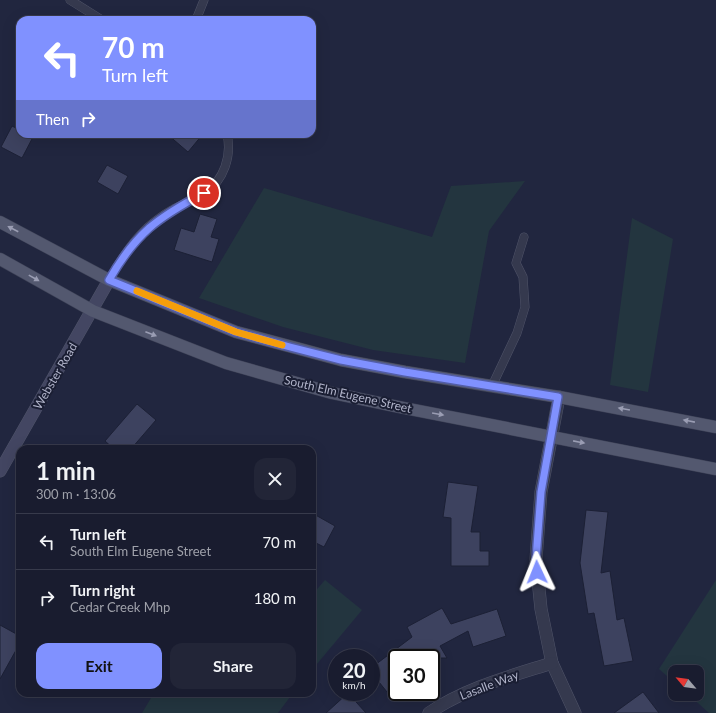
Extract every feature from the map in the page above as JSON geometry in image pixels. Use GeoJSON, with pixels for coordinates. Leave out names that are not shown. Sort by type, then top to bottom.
{"type":"FeatureCollection","features":[{"type":"Feature","properties":{"kind":"main road"},"geometry":{"type":"LineString","coordinates":[[0,222],[109,280],[236,332],[341,360],[558,397],[716,427]]}},
{"type":"Feature","properties":{"kind":"main road","name":"South Elm Eugene Street"},"geometry":{"type":"LineString","coordinates":[[0,259],[93,311],[226,363],[332,393],[716,469]]}},
{"type":"Feature","properties":{"kind":"street","name":"Webster Road"},"geometry":{"type":"LineString","coordinates":[[0,471],[93,311],[109,280]]}},
{"type":"Feature","properties":{"kind":"street"},"geometry":{"type":"LineString","coordinates":[[558,397],[541,492],[536,559],[541,609],[552,664],[575,713]]}},
{"type":"Feature","properties":{"kind":"street","name":"Lasalle Way"},"geometry":{"type":"LineString","coordinates":[[429,713],[437,707],[477,688],[552,664]]}},
{"type":"Feature","properties":{"kind":"lane"},"geometry":{"type":"LineString","coordinates":[[70,0],[96,16]]}},
{"type":"Feature","properties":{"kind":"lane"},"geometry":{"type":"LineString","coordinates":[[198,16],[204,0]]}},
{"type":"Feature","properties":{"kind":"lane"},"geometry":{"type":"LineString","coordinates":[[109,280],[121,258],[148,228],[172,210],[204,193],[218,180],[224,170],[229,152],[227,138]]}},
{"type":"Feature","properties":{"kind":"lane"},"geometry":{"type":"LineString","coordinates":[[492,386],[517,333],[525,307],[523,277],[516,263],[524,237]]}},
{"type":"Feature","properties":{"kind":"shaded area"},"geometry":{"type":"Polygon","coordinates":[[[525,181],[489,231],[465,363],[373,350],[283,327],[199,298],[264,188],[432,237],[451,186],[525,181]]]}},
{"type":"Feature","properties":{"kind":"shaded area"},"geometry":{"type":"Polygon","coordinates":[[[632,218],[673,239],[648,392],[610,385],[632,218]]]}},
{"type":"Feature","properties":{"kind":"shaded area"},"geometry":{"type":"Polygon","coordinates":[[[325,580],[362,610],[316,665],[316,590],[325,580]]]}},
{"type":"Feature","properties":{"kind":"shaded area"},"geometry":{"type":"Polygon","coordinates":[[[716,580],[716,713],[709,713],[696,701],[704,701],[704,665],[668,665],[668,677],[659,669],[716,580]]]}},
{"type":"Feature","properties":{"kind":"shaded area"},"geometry":{"type":"Polygon","coordinates":[[[152,697],[290,697],[278,713],[142,713],[152,697]]]}},
{"type":"Feature","properties":{"kind":"building"},"geometry":{"type":"Polygon","coordinates":[[[12,126],[16,128],[16,138],[32,138],[22,158],[1,147],[12,126]]]}},
{"type":"Feature","properties":{"kind":"building"},"geometry":{"type":"Polygon","coordinates":[[[172,138],[200,138],[188,152],[172,138]]]}},
{"type":"Feature","properties":{"kind":"building"},"geometry":{"type":"Polygon","coordinates":[[[107,165],[128,176],[118,194],[97,182],[107,165]]]}},
{"type":"Feature","properties":{"kind":"building"},"geometry":{"type":"Polygon","coordinates":[[[200,214],[217,219],[211,237],[219,239],[212,262],[174,250],[181,228],[194,232],[200,214]]]}},
{"type":"Feature","properties":{"kind":"building"},"geometry":{"type":"Polygon","coordinates":[[[137,404],[156,420],[134,445],[110,445],[105,441],[137,404]]]}},
{"type":"Feature","properties":{"kind":"building"},"geometry":{"type":"Polygon","coordinates":[[[448,482],[478,486],[471,532],[480,532],[480,551],[489,551],[489,566],[451,566],[451,518],[443,517],[448,482]]]}},
{"type":"Feature","properties":{"kind":"building"},"geometry":{"type":"Polygon","coordinates":[[[586,510],[608,512],[601,573],[610,571],[617,620],[624,618],[633,661],[604,666],[594,613],[588,614],[580,563],[586,510]]]}},
{"type":"Feature","properties":{"kind":"building"},"geometry":{"type":"Polygon","coordinates":[[[316,515],[335,526],[324,547],[316,543],[316,515]]]}},
{"type":"Feature","properties":{"kind":"building"},"geometry":{"type":"Polygon","coordinates":[[[442,608],[451,624],[497,609],[506,636],[473,647],[468,631],[440,646],[447,658],[440,658],[440,649],[396,649],[412,637],[407,627],[442,608]]]}},
{"type":"Feature","properties":{"kind":"building"},"geometry":{"type":"Polygon","coordinates":[[[0,625],[16,634],[16,650],[0,679],[0,625]]]}},
{"type":"Feature","properties":{"kind":"building"},"geometry":{"type":"Polygon","coordinates":[[[388,655],[387,692],[380,683],[380,661],[388,655]]]}},
{"type":"Feature","properties":{"kind":"building"},"geometry":{"type":"Polygon","coordinates":[[[643,692],[659,713],[614,713],[643,692]]]}},
{"type":"Feature","properties":{"kind":"building"},"geometry":{"type":"Polygon","coordinates":[[[339,701],[355,701],[366,713],[326,713],[339,701]]]}},
{"type":"Feature","properties":{"kind":"slow traffic"},"geometry":{"type":"LineString","coordinates":[[137,291],[236,332],[282,345]]}},
{"type":"Feature","properties":{"kind":"route"},"geometry":{"type":"LineString","coordinates":[[204,193],[172,210],[148,228],[121,258],[109,280],[236,332],[290,347],[341,360],[405,372],[558,397],[541,492],[536,559],[537,572]]}}]}
